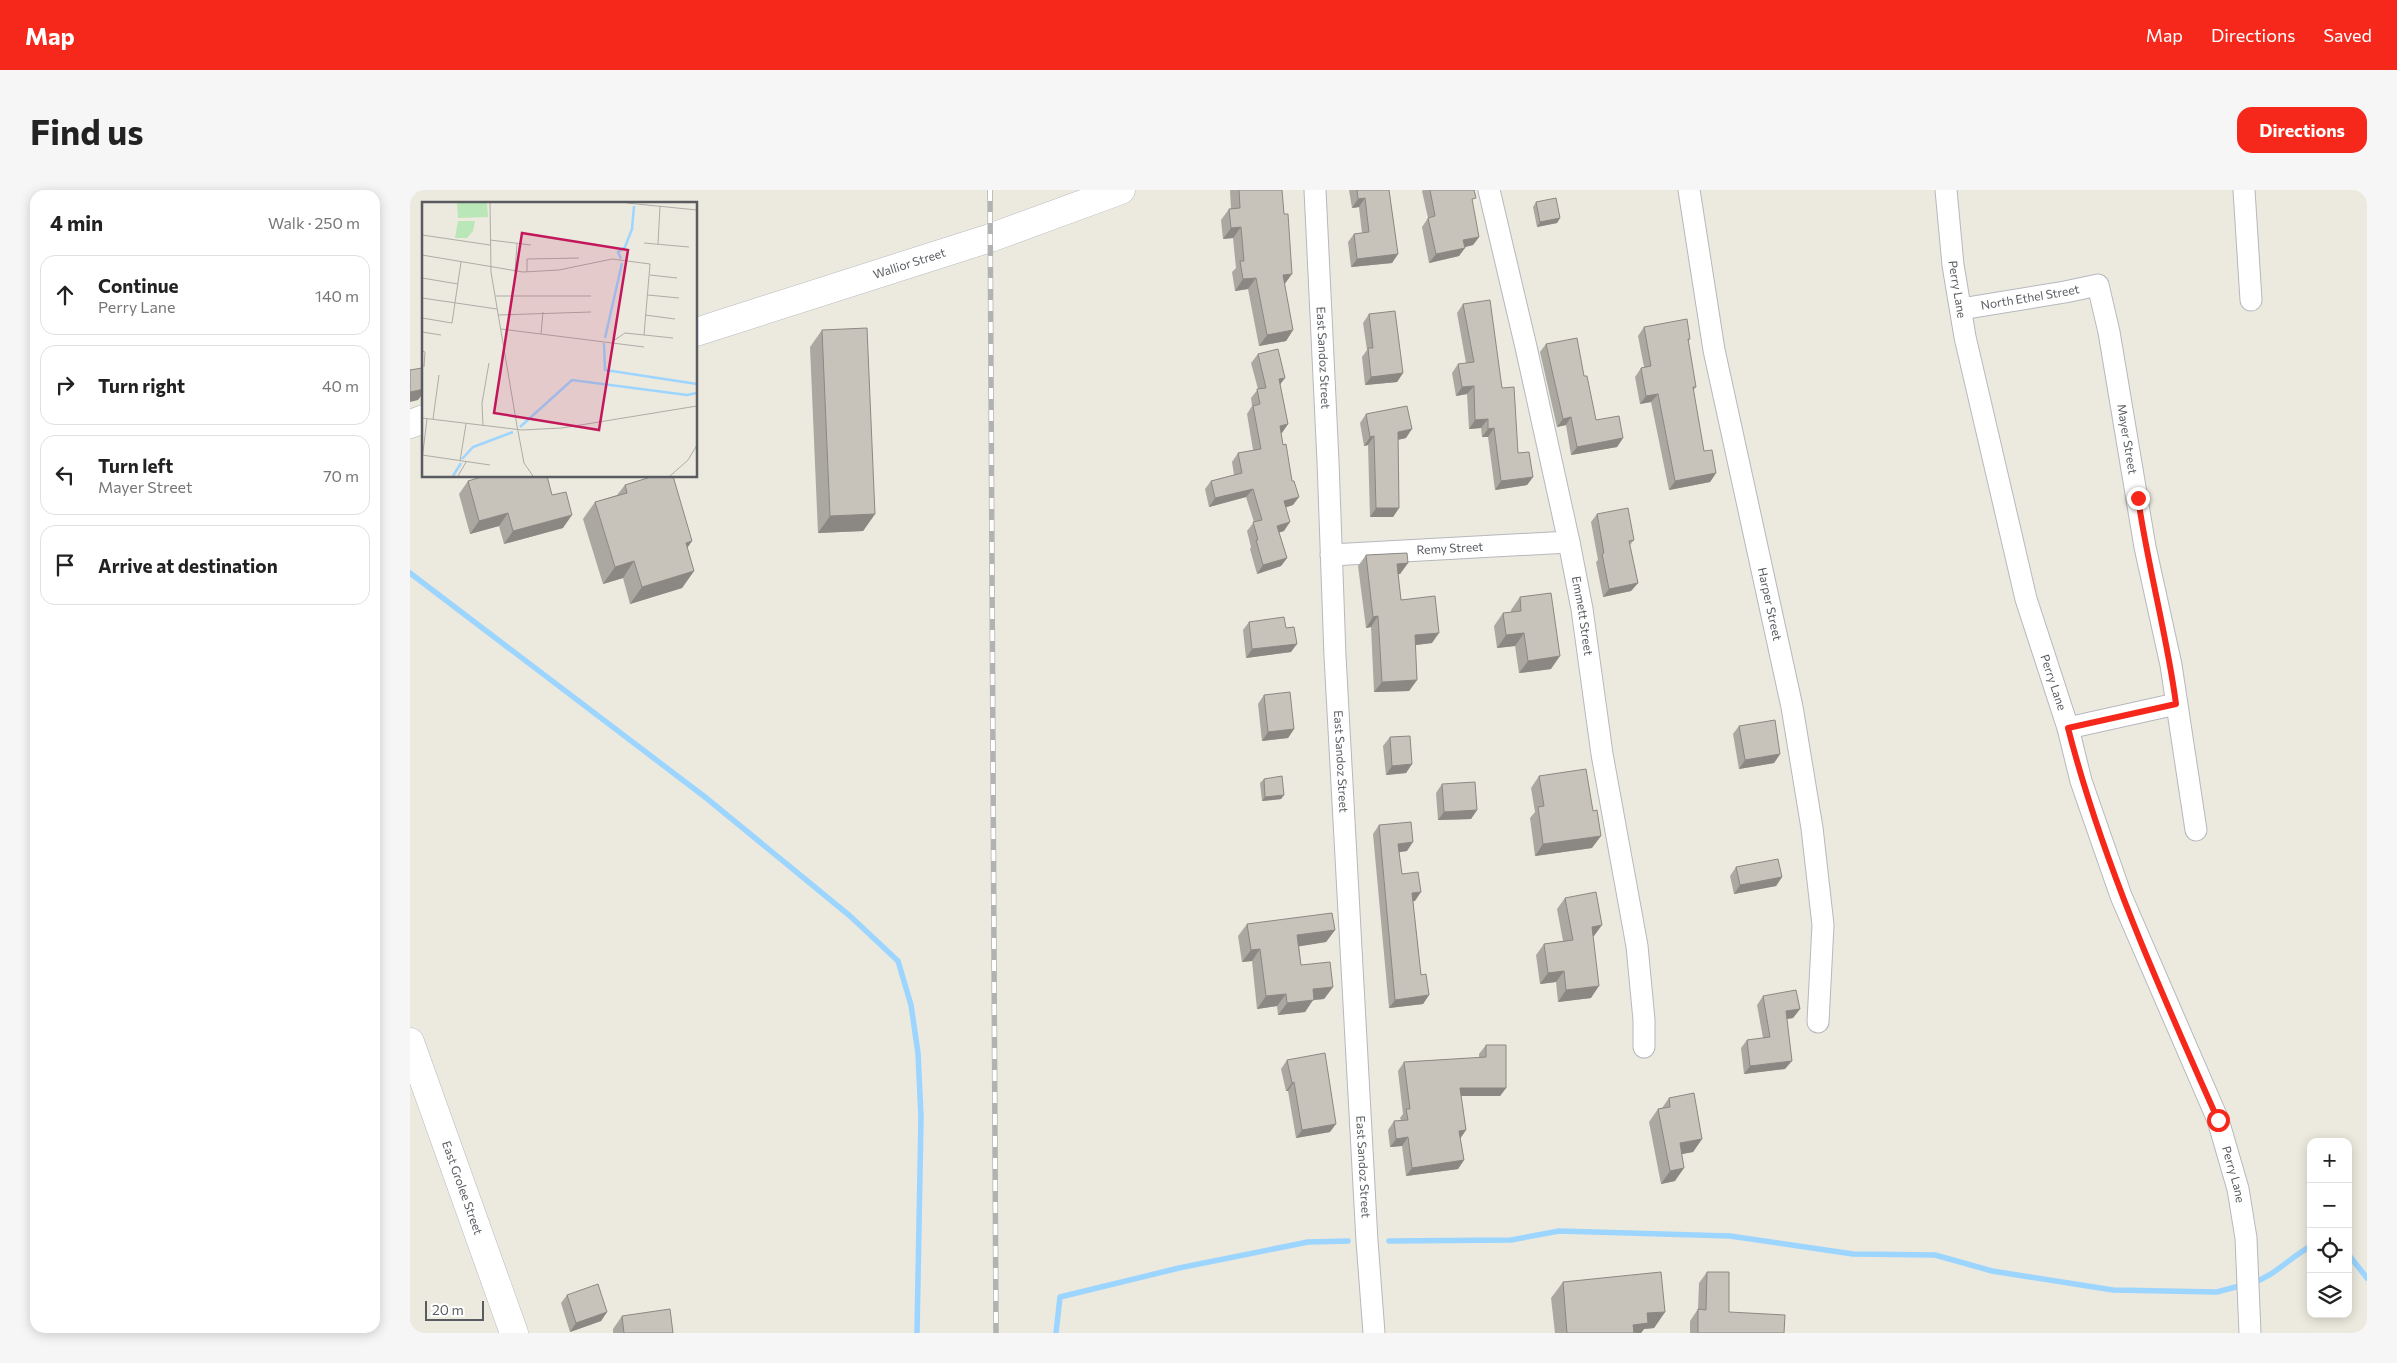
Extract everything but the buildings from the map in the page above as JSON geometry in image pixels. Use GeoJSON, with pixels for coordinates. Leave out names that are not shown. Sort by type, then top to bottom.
{"type":"FeatureCollection","features":[{"type":"Feature","properties":{"kind":"street","name":"Wallior Street"},"geometry":{"type":"LineString","coordinates":[[698,331],[990,238],[1120,190]]}},
{"type":"Feature","properties":{"kind":"street","name":"East Sandoz Street"},"geometry":{"type":"LineString","coordinates":[[1314,190],[1367,1241],[1377,1330]]}},
{"type":"Feature","properties":{"kind":"street","name":"Emmett Street"},"geometry":{"type":"LineString","coordinates":[[1489,190],[1570,542],[1582,609],[1602,754],[1637,946],[1644,1020],[1644,1047]]}},
{"type":"Feature","properties":{"kind":"street","name":"Harper Street"},"geometry":{"type":"LineString","coordinates":[[1689,190],[1714,350],[1792,707],[1812,828],[1823,925],[1818,1022]]}},
{"type":"Feature","properties":{"kind":"street","name":"Perry Lane"},"geometry":{"type":"LineString","coordinates":[[1946,190],[1953,265],[1965,336],[2018,571],[2040,646],[2068,728],[2081,781],[2121,896],[2220,1129],[2238,1189],[2246,1238],[2250,1333]]}},
{"type":"Feature","properties":{"kind":"street"},"geometry":{"type":"LineString","coordinates":[[2244,190],[2251,300]]}},
{"type":"Feature","properties":{"kind":"street","name":"North Ethel Street"},"geometry":{"type":"LineString","coordinates":[[1961,309],[2098,285]]}},
{"type":"Feature","properties":{"kind":"street","name":"Mayer Street"},"geometry":{"type":"LineString","coordinates":[[2098,285],[2109,332],[2145,546],[2171,665],[2196,830]]}},
{"type":"Feature","properties":{"kind":"street"},"geometry":{"type":"LineString","coordinates":[[410,424],[422,420]]}},
{"type":"Feature","properties":{"kind":"street","name":"Remy Street"},"geometry":{"type":"LineString","coordinates":[[1331,555],[1570,542]]}},
{"type":"Feature","properties":{"kind":"street"},"geometry":{"type":"LineString","coordinates":[[2068,728],[2176,704]]}},
{"type":"Feature","properties":{"kind":"street","name":"East Grolee Street"},"geometry":{"type":"LineString","coordinates":[[410,1042],[514,1333]]}},
{"type":"Feature","properties":{"kind":"waterway"},"geometry":{"type":"LineString","coordinates":[[410,573],[705,797],[850,916],[898,961],[911,1005],[918,1053],[921,1117],[917,1333]]}},
{"type":"Feature","properties":{"kind":"waterway"},"geometry":{"type":"LineString","coordinates":[[1389,1241],[1511,1240],[1559,1231],[1730,1236],[1853,1254],[1935,1255],[1992,1271],[2113,1290],[2217,1292],[2243,1285]]}},
{"type":"Feature","properties":{"kind":"waterway"},"geometry":{"type":"LineString","coordinates":[[1056,1333],[1060,1297],[1179,1268],[1308,1242],[1348,1241]]}},
{"type":"Feature","properties":{"kind":"waterway"},"geometry":{"type":"LineString","coordinates":[[2252,1283],[2268,1276],[2307,1248]]}},
{"type":"Feature","properties":{"kind":"waterway"},"geometry":{"type":"LineString","coordinates":[[2352,1259],[2367,1278]]}},
{"type":"Feature","properties":{"kind":"railway"},"geometry":{"type":"LineString","coordinates":[[990,190],[996,1333]]}},
{"type":"Feature","properties":{"kind":"route"},"geometry":{"type":"LineString","coordinates":[[2138,498],[2145,546],[2171,665],[2176,704],[2068,728],[2081,781],[2121,896],[2168,1009],[2218,1120]]}}]}
